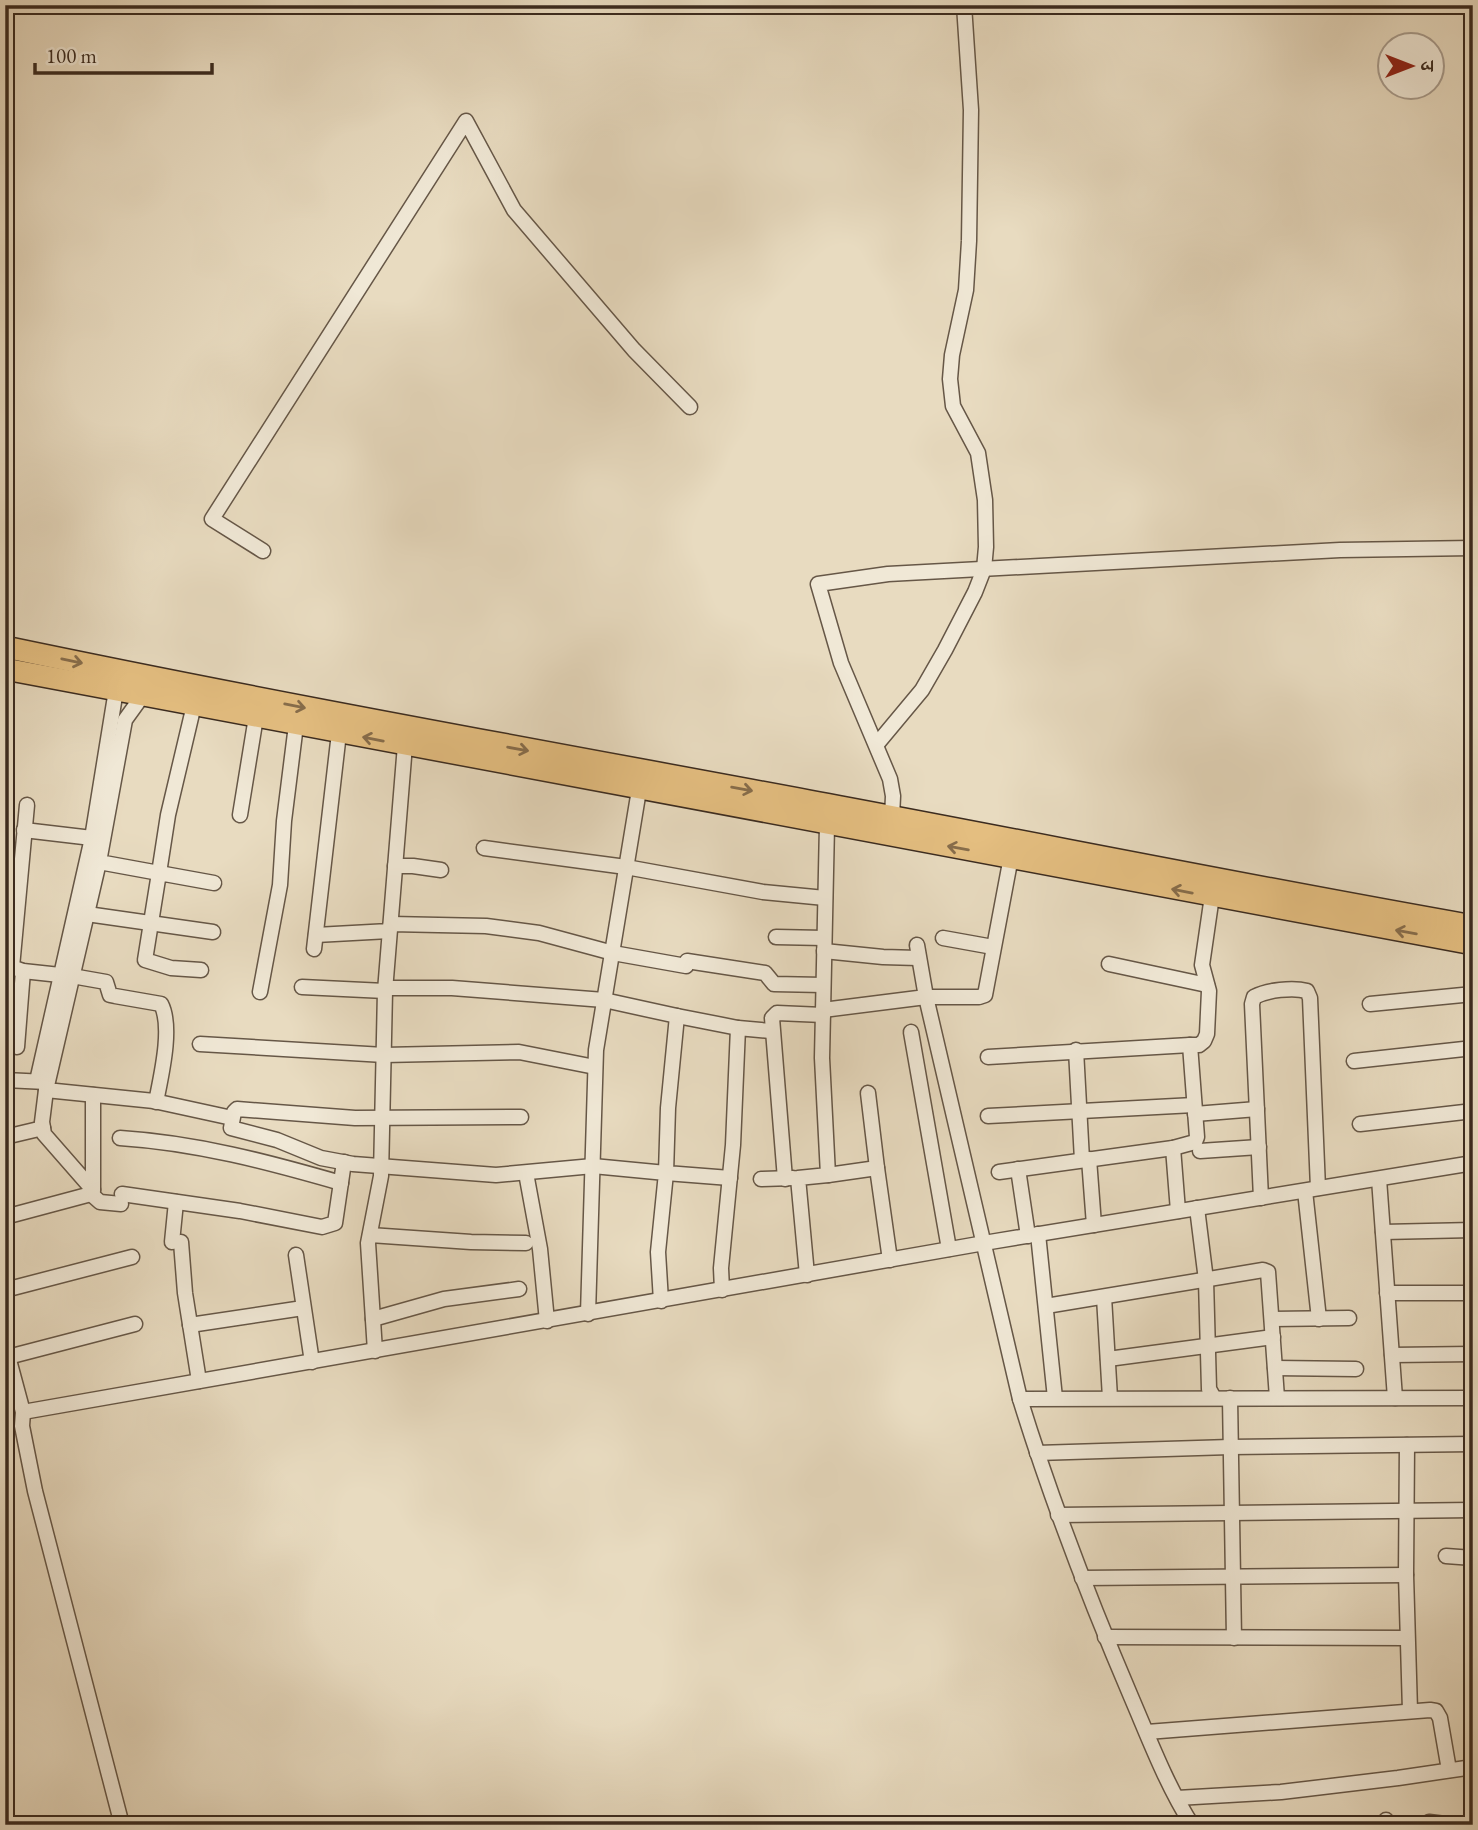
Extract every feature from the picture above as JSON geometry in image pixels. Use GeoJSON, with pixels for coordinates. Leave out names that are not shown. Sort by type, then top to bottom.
{"type":"FeatureCollection","features":[{"type":"Feature","properties":{"kind":"main road"},"geometry":{"type":"LineString","coordinates":[[5,647],[407,728],[1473,926]]}},
{"type":"Feature","properties":{"kind":"main road"},"geometry":{"type":"LineString","coordinates":[[5,669],[639,790],[1473,944]]}},
{"type":"Feature","properties":{"kind":"street"},"geometry":{"type":"LineString","coordinates":[[877,744],[922,690],[945,650],[984,569],[986,547],[983,479],[978,453],[953,406],[950,379],[965,290],[969,241],[971,110],[964,5]]}},
{"type":"Feature","properties":{"kind":"street"},"geometry":{"type":"LineString","coordinates":[[263,551],[212,519],[466,121],[514,210],[634,350],[690,407]]}},
{"type":"Feature","properties":{"kind":"street"},"geometry":{"type":"LineString","coordinates":[[892,817],[893,796],[890,779],[841,663],[818,584],[888,574],[1340,550],[1473,548]]}},
{"type":"Feature","properties":{"kind":"street"},"geometry":{"type":"LineString","coordinates":[[116,690],[92,838],[43,1084],[44,1134],[100,1202],[121,1199],[176,1202],[322,1227],[335,1223],[344,1162]]}},
{"type":"Feature","properties":{"kind":"street"},"geometry":{"type":"LineString","coordinates":[[65,981],[87,914],[99,862],[125,720],[143,695]]}},
{"type":"Feature","properties":{"kind":"street"},"geometry":{"type":"LineString","coordinates":[[194,705],[168,815],[145,960],[171,968],[201,970]]}},
{"type":"Feature","properties":{"kind":"street"},"geometry":{"type":"LineString","coordinates":[[240,815],[256,717]]}},
{"type":"Feature","properties":{"kind":"street"},"geometry":{"type":"LineString","coordinates":[[260,992],[279,885],[296,725]]}},
{"type":"Feature","properties":{"kind":"street"},"geometry":{"type":"LineString","coordinates":[[339,733],[315,942],[389,932],[391,924]]}},
{"type":"Feature","properties":{"kind":"street"},"geometry":{"type":"LineString","coordinates":[[375,1351],[370,1235],[381,1167],[385,989],[405,745]]}},
{"type":"Feature","properties":{"kind":"street"},"geometry":{"type":"LineString","coordinates":[[588,1314],[596,1050],[639,790]]}},
{"type":"Feature","properties":{"kind":"street"},"geometry":{"type":"LineString","coordinates":[[27,805],[11,962],[14,969],[65,981],[106,982],[110,995],[161,1004],[165,1035],[156,1102]]}},
{"type":"Feature","properties":{"kind":"street"},"geometry":{"type":"LineString","coordinates":[[827,825],[822,1058],[828,1175]]}},
{"type":"Feature","properties":{"kind":"street"},"geometry":{"type":"LineString","coordinates":[[24,830],[92,838]]}},
{"type":"Feature","properties":{"kind":"street"},"geometry":{"type":"LineString","coordinates":[[484,848],[626,867],[763,892],[825,898]]}},
{"type":"Feature","properties":{"kind":"street"},"geometry":{"type":"LineString","coordinates":[[807,1275],[771,1031],[772,1018],[777,1013],[823,1013],[926,998],[979,998],[985,995],[1011,857]]}},
{"type":"Feature","properties":{"kind":"street"},"geometry":{"type":"LineString","coordinates":[[99,862],[215,883]]}},
{"type":"Feature","properties":{"kind":"street"},"geometry":{"type":"LineString","coordinates":[[395,866],[441,870]]}},
{"type":"Feature","properties":{"kind":"street"},"geometry":{"type":"LineString","coordinates":[[988,1057],[1199,1045],[1207,1034],[1210,1000],[1202,965],[1212,896]]}},
{"type":"Feature","properties":{"kind":"street"},"geometry":{"type":"LineString","coordinates":[[87,914],[213,932]]}},
{"type":"Feature","properties":{"kind":"street"},"geometry":{"type":"LineString","coordinates":[[391,924],[486,926],[526,931],[613,953],[765,973],[774,984],[823,985]]}},
{"type":"Feature","properties":{"kind":"street"},"geometry":{"type":"LineString","coordinates":[[776,937],[883,957],[917,951],[1020,1399],[1058,1515],[1105,1637],[1177,1798],[1192,1825]]}},
{"type":"Feature","properties":{"kind":"street"},"geometry":{"type":"LineString","coordinates":[[943,938],[993,947]]}},
{"type":"Feature","properties":{"kind":"street"},"geometry":{"type":"LineString","coordinates":[[1109,964],[1207,985]]}},
{"type":"Feature","properties":{"kind":"street"},"geometry":{"type":"LineString","coordinates":[[17,1047],[12,1025],[23,971]]}},
{"type":"Feature","properties":{"kind":"street"},"geometry":{"type":"LineString","coordinates":[[302,987],[452,988],[604,1000],[738,1028],[771,1031]]}},
{"type":"Feature","properties":{"kind":"street"},"geometry":{"type":"LineString","coordinates":[[1261,1198],[1252,1004],[1254,997],[1261,994],[1300,989],[1307,991],[1310,998],[1312,1189],[1319,1319]]}},
{"type":"Feature","properties":{"kind":"street"},"geometry":{"type":"LineString","coordinates":[[1370,1004],[1473,994]]}},
{"type":"Feature","properties":{"kind":"street"},"geometry":{"type":"LineString","coordinates":[[661,1301],[658,1252],[677,1016]]}},
{"type":"Feature","properties":{"kind":"street"},"geometry":{"type":"LineString","coordinates":[[722,1290],[721,1268],[730,1178],[738,1028]]}},
{"type":"Feature","properties":{"kind":"street"},"geometry":{"type":"LineString","coordinates":[[911,1032],[949,1249]]}},
{"type":"Feature","properties":{"kind":"street"},"geometry":{"type":"LineString","coordinates":[[200,1044],[384,1055],[519,1052],[595,1066]]}},
{"type":"Feature","properties":{"kind":"street"},"geometry":{"type":"LineString","coordinates":[[999,1172],[1173,1148],[1195,1142],[1197,1137],[1189,1045]]}},
{"type":"Feature","properties":{"kind":"street"},"geometry":{"type":"LineString","coordinates":[[1354,1060],[1473,1048]]}},
{"type":"Feature","properties":{"kind":"street"},"geometry":{"type":"LineString","coordinates":[[1076,1050],[1079,1110],[1094,1225]]}},
{"type":"Feature","properties":{"kind":"street"},"geometry":{"type":"LineString","coordinates":[[5,1080],[43,1084],[93,1095],[156,1102],[231,1123],[321,1158],[344,1162],[496,1175],[593,1166],[730,1178]]}},
{"type":"Feature","properties":{"kind":"street"},"geometry":{"type":"LineString","coordinates":[[868,1093],[890,1259]]}},
{"type":"Feature","properties":{"kind":"street"},"geometry":{"type":"LineString","coordinates":[[92,1192],[93,1095]]}},
{"type":"Feature","properties":{"kind":"street"},"geometry":{"type":"LineString","coordinates":[[225,1152],[237,1109],[382,1119],[521,1117]]}},
{"type":"Feature","properties":{"kind":"street"},"geometry":{"type":"LineString","coordinates":[[988,1116],[1079,1110],[1257,1109]]}},
{"type":"Feature","properties":{"kind":"street"},"geometry":{"type":"LineString","coordinates":[[1360,1124],[1473,1111]]}},
{"type":"Feature","properties":{"kind":"street"},"geometry":{"type":"LineString","coordinates":[[5,1137],[43,1128]]}},
{"type":"Feature","properties":{"kind":"street"},"geometry":{"type":"LineString","coordinates":[[120,1138],[176,1143],[225,1152],[341,1183]]}},
{"type":"Feature","properties":{"kind":"street"},"geometry":{"type":"LineString","coordinates":[[1200,1151],[1259,1147]]}},
{"type":"Feature","properties":{"kind":"street"},"geometry":{"type":"LineString","coordinates":[[1173,1148],[1178,1211]]}},
{"type":"Feature","properties":{"kind":"street"},"geometry":{"type":"LineString","coordinates":[[23,1412],[982,1243],[1473,1163]]}},
{"type":"Feature","properties":{"kind":"street"},"geometry":{"type":"LineString","coordinates":[[761,1179],[792,1179],[877,1168]]}},
{"type":"Feature","properties":{"kind":"street"},"geometry":{"type":"LineString","coordinates":[[1018,1169],[1046,1306],[1055,1398]]}},
{"type":"Feature","properties":{"kind":"street"},"geometry":{"type":"LineString","coordinates":[[526,1173],[540,1249],[547,1321]]}},
{"type":"Feature","properties":{"kind":"street"},"geometry":{"type":"LineString","coordinates":[[1379,1179],[1395,1398]]}},
{"type":"Feature","properties":{"kind":"street"},"geometry":{"type":"LineString","coordinates":[[5,1217],[92,1192]]}},
{"type":"Feature","properties":{"kind":"street"},"geometry":{"type":"LineString","coordinates":[[176,1202],[176,1242],[199,1381]]}},
{"type":"Feature","properties":{"kind":"street"},"geometry":{"type":"LineString","coordinates":[[1197,1208],[1206,1280],[1209,1389],[1214,1398]]}},
{"type":"Feature","properties":{"kind":"street"},"geometry":{"type":"LineString","coordinates":[[1383,1232],[1473,1230]]}},
{"type":"Feature","properties":{"kind":"street"},"geometry":{"type":"LineString","coordinates":[[370,1235],[457,1242],[526,1243]]}},
{"type":"Feature","properties":{"kind":"street"},"geometry":{"type":"LineString","coordinates":[[296,1255],[312,1362]]}},
{"type":"Feature","properties":{"kind":"street"},"geometry":{"type":"LineString","coordinates":[[5,1290],[132,1256]]}},
{"type":"Feature","properties":{"kind":"street"},"geometry":{"type":"LineString","coordinates":[[1046,1306],[1263,1270],[1268,1272],[1277,1398]]}},
{"type":"Feature","properties":{"kind":"street"},"geometry":{"type":"LineString","coordinates":[[373,1319],[444,1299],[519,1289]]}},
{"type":"Feature","properties":{"kind":"street"},"geometry":{"type":"LineString","coordinates":[[1387,1293],[1473,1293]]}},
{"type":"Feature","properties":{"kind":"street"},"geometry":{"type":"LineString","coordinates":[[1104,1297],[1110,1398]]}},
{"type":"Feature","properties":{"kind":"street"},"geometry":{"type":"LineString","coordinates":[[190,1325],[303,1308]]}},
{"type":"Feature","properties":{"kind":"street"},"geometry":{"type":"LineString","coordinates":[[1272,1319],[1349,1318]]}},
{"type":"Feature","properties":{"kind":"street"},"geometry":{"type":"LineString","coordinates":[[122,1825],[35,1491],[22,1426],[23,1412],[7,1351],[135,1324]]}},
{"type":"Feature","properties":{"kind":"street"},"geometry":{"type":"LineString","coordinates":[[1108,1359],[1273,1337]]}},
{"type":"Feature","properties":{"kind":"street"},"geometry":{"type":"LineString","coordinates":[[1392,1355],[1473,1354]]}},
{"type":"Feature","properties":{"kind":"street"},"geometry":{"type":"LineString","coordinates":[[1275,1368],[1356,1369]]}},
{"type":"Feature","properties":{"kind":"street"},"geometry":{"type":"LineString","coordinates":[[1230,1398],[1234,1638]]}},
{"type":"Feature","properties":{"kind":"street"},"geometry":{"type":"LineString","coordinates":[[1020,1399],[1473,1398]]}},
{"type":"Feature","properties":{"kind":"street"},"geometry":{"type":"LineString","coordinates":[[1037,1453],[1473,1444]]}},
{"type":"Feature","properties":{"kind":"street"},"geometry":{"type":"LineString","coordinates":[[1407,1445],[1406,1575],[1410,1712]]}},
{"type":"Feature","properties":{"kind":"street"},"geometry":{"type":"LineString","coordinates":[[1058,1515],[1473,1510]]}},
{"type":"Feature","properties":{"kind":"street"},"geometry":{"type":"LineString","coordinates":[[1446,1556],[1473,1558]]}},
{"type":"Feature","properties":{"kind":"street"},"geometry":{"type":"LineString","coordinates":[[1082,1578],[1406,1575]]}},
{"type":"Feature","properties":{"kind":"street"},"geometry":{"type":"LineString","coordinates":[[1105,1637],[1407,1638]]}},
{"type":"Feature","properties":{"kind":"street"},"geometry":{"type":"LineString","coordinates":[[1147,1732],[1436,1711],[1440,1718],[1449,1770]]}},
{"type":"Feature","properties":{"kind":"street"},"geometry":{"type":"LineString","coordinates":[[1177,1798],[1282,1792],[1473,1767]]}},
{"type":"Feature","properties":{"kind":"street"},"geometry":{"type":"LineString","coordinates":[[1429,1822],[1453,1825]]}}]}
